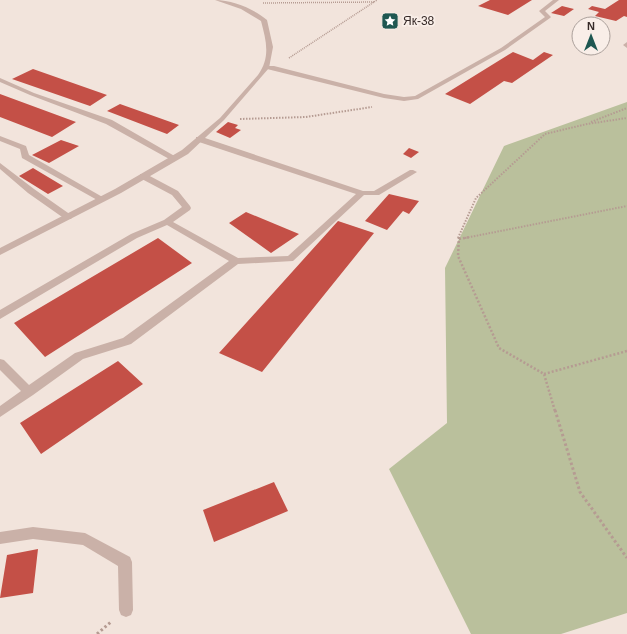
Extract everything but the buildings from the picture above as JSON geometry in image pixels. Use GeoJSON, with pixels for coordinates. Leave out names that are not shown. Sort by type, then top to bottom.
{"type":"FeatureCollection","features":[{"type":"Feature","properties":{"kind":"street"},"geometry":{"type":"LineString","coordinates":[[0,252],[102,199],[185,152],[222,119],[260,76],[266,68],[270,47],[264,20],[243,8],[218,0]]}},
{"type":"Feature","properties":{"kind":"street"},"geometry":{"type":"LineString","coordinates":[[266,68],[274,68],[396,98],[416,98],[503,49],[548,17],[542,11],[556,0]]}},
{"type":"Feature","properties":{"kind":"street"},"geometry":{"type":"LineString","coordinates":[[0,80],[32,94],[109,122],[174,158]]}},
{"type":"Feature","properties":{"kind":"street"},"geometry":{"type":"LineString","coordinates":[[0,138],[23,148],[25,156],[102,199]]}},
{"type":"Feature","properties":{"kind":"street"},"geometry":{"type":"LineString","coordinates":[[199,139],[362,193],[376,193],[413,172]]}},
{"type":"Feature","properties":{"kind":"street"},"geometry":{"type":"LineString","coordinates":[[0,165],[31,191],[68,217]]}},
{"type":"Feature","properties":{"kind":"street"},"geometry":{"type":"LineString","coordinates":[[0,315],[134,236],[167,222],[187,208],[175,193],[143,176]]}},
{"type":"Feature","properties":{"kind":"street"},"geometry":{"type":"LineString","coordinates":[[167,222],[236,261],[290,258],[362,193]]}},
{"type":"Feature","properties":{"kind":"street"},"geometry":{"type":"LineString","coordinates":[[0,412],[79,356],[127,341],[236,261]]}},
{"type":"Feature","properties":{"kind":"street"},"geometry":{"type":"LineString","coordinates":[[0,363],[29,392]]}},
{"type":"Feature","properties":{"kind":"street"},"geometry":{"type":"LineString","coordinates":[[0,538],[33,533],[85,539],[125,562],[126,610]]}},
{"type":"Feature","properties":{"kind":"path"},"geometry":{"type":"LineString","coordinates":[[274,68],[377,0]]}},
{"type":"Feature","properties":{"kind":"path"},"geometry":{"type":"LineString","coordinates":[[231,4],[375,2]]}},
{"type":"Feature","properties":{"kind":"path"},"geometry":{"type":"LineString","coordinates":[[222,119],[271,120],[341,114],[374,107],[396,98]]}},
{"type":"Feature","properties":{"kind":"path"},"geometry":{"type":"LineString","coordinates":[[587,124],[627,108]]}},
{"type":"Feature","properties":{"kind":"path"},"geometry":{"type":"LineString","coordinates":[[627,118],[587,124],[545,134],[476,198],[458,239],[458,256],[499,348],[544,374],[580,492],[627,558]]}},
{"type":"Feature","properties":{"kind":"path"},"geometry":{"type":"LineString","coordinates":[[458,239],[627,206]]}},
{"type":"Feature","properties":{"kind":"path"},"geometry":{"type":"LineString","coordinates":[[544,374],[627,351]]}},
{"type":"Feature","properties":{"kind":"green space"},"geometry":{"type":"Polygon","coordinates":[[[627,102],[627,613],[561,634],[471,634],[389,469],[447,423],[445,268],[504,146],[627,102]]]}},
{"type":"Feature","properties":{"kind":"place","name":"Як-38"},"geometry":{"type":"Point","coordinates":[390,21]}}]}
